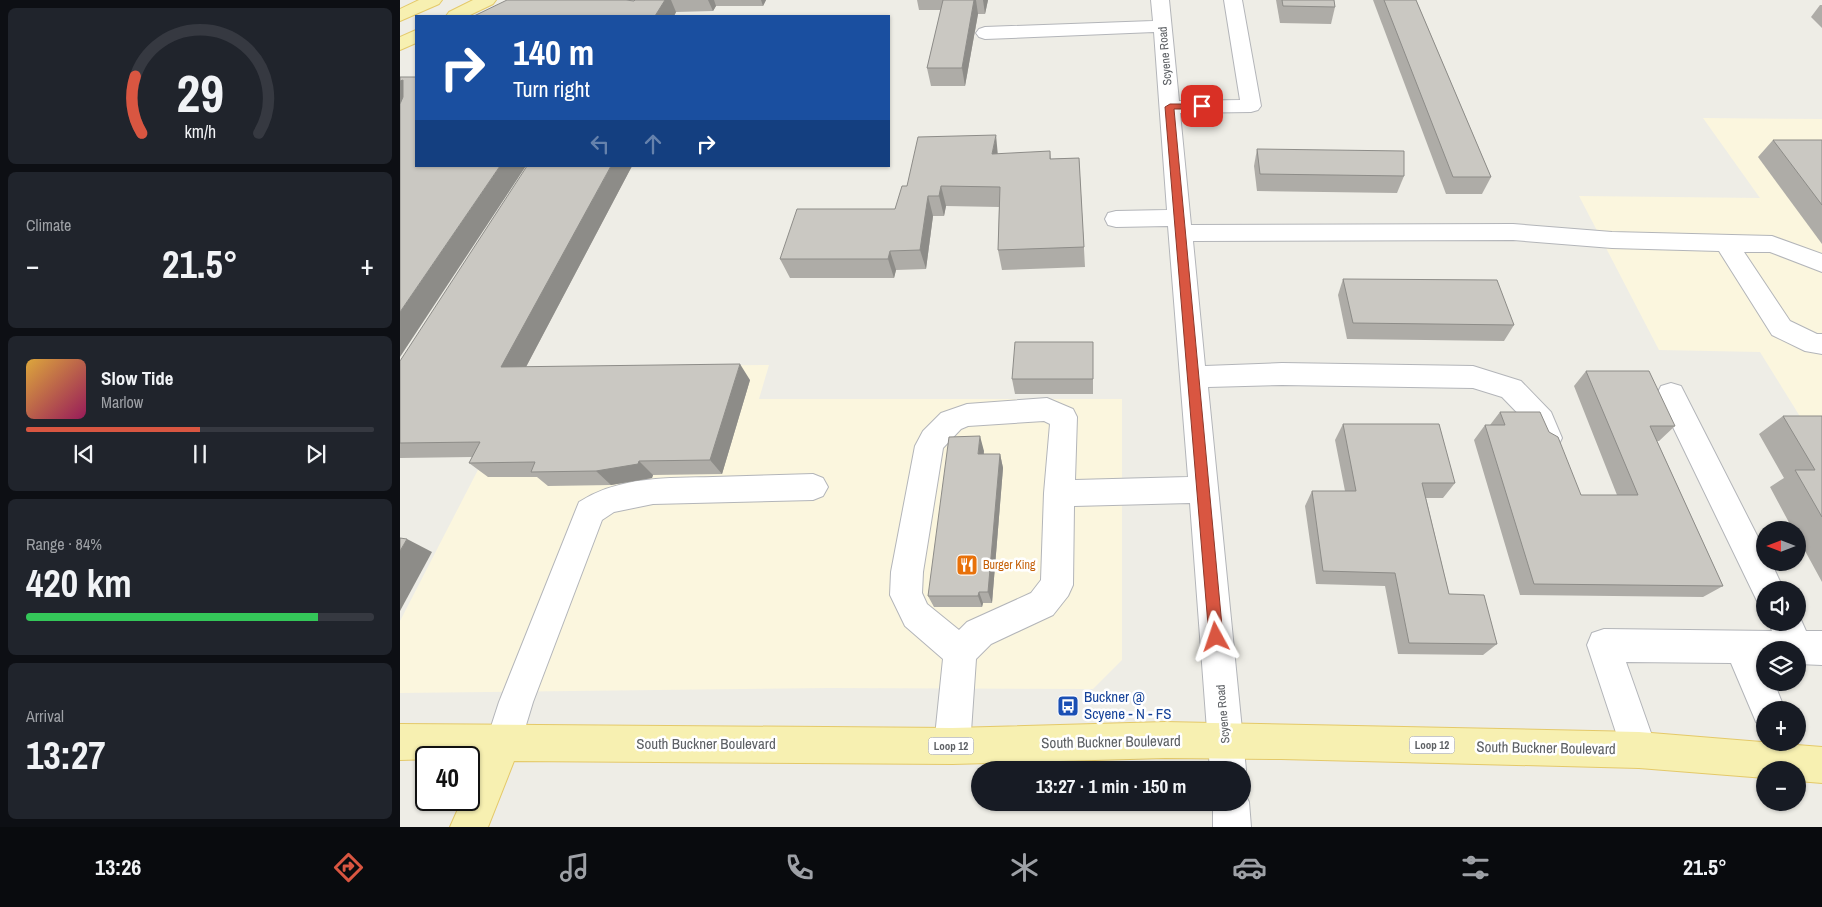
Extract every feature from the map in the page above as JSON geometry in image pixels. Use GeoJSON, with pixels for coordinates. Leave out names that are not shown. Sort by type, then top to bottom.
{"type":"FeatureCollection","features":[{"type":"Feature","properties":{"kind":"main road"},"geometry":{"type":"LineString","coordinates":[[400,5],[413,0]]}},
{"type":"Feature","properties":{"kind":"main road"},"geometry":{"type":"LineString","coordinates":[[400,16],[432,0]]}},
{"type":"Feature","properties":{"kind":"main road"},"geometry":{"type":"LineString","coordinates":[[457,15],[487,0]]}},
{"type":"Feature","properties":{"kind":"main road"},"geometry":{"type":"LineString","coordinates":[[400,44],[415,36]]}},
{"type":"Feature","properties":{"kind":"main road","name":"South Buckner Boulevard"},"geometry":{"type":"LineString","coordinates":[[400,742],[952,746],[1165,740],[1227,755],[1639,750],[1798,756]]}},
{"type":"Feature","properties":{"kind":"main road"},"geometry":{"type":"LineString","coordinates":[[469,827],[504,742]]}},
{"type":"Feature","properties":{"kind":"street","name":"Scyene Road"},"geometry":{"type":"LineString","coordinates":[[1160,0],[1227,755]]}},
{"type":"Feature","properties":{"kind":"street"},"geometry":{"type":"LineString","coordinates":[[1170,107],[1250,106],[1233,0]]}},
{"type":"Feature","properties":{"kind":"street"},"geometry":{"type":"LineString","coordinates":[[985,33],[1162,26]]}},
{"type":"Feature","properties":{"kind":"street"},"geometry":{"type":"LineString","coordinates":[[1116,219],[1180,225],[1514,232],[1612,240],[1772,244],[1822,263]]}},
{"type":"Feature","properties":{"kind":"street"},"geometry":{"type":"LineString","coordinates":[[1727,244],[1781,328],[1814,344],[1822,344]]}},
{"type":"Feature","properties":{"kind":"street"},"geometry":{"type":"LineString","coordinates":[[1192,377],[1282,374],[1473,377],[1511,389],[1541,420],[1548,438]]}},
{"type":"Feature","properties":{"kind":"street"},"geometry":{"type":"LineString","coordinates":[[1671,394],[1764,581]]}},
{"type":"Feature","properties":{"kind":"street"},"geometry":{"type":"LineString","coordinates":[[952,746],[960,652],[979,634],[1042,604],[1057,585],[1059,493],[1064,424],[1063,417],[1047,409],[967,415],[951,421],[933,438],[929,446],[907,572],[906,595],[916,615],[960,652]]}},
{"type":"Feature","properties":{"kind":"street"},"geometry":{"type":"LineString","coordinates":[[504,742],[516,702],[590,511],[607,500],[653,490],[813,486]]}},
{"type":"Feature","properties":{"kind":"street"},"geometry":{"type":"LineString","coordinates":[[1059,493],[1202,490]]}},
{"type":"Feature","properties":{"kind":"street"},"geometry":{"type":"LineString","coordinates":[[1639,750],[1604,645],[1741,647],[1801,639]]}},
{"type":"Feature","properties":{"kind":"street"},"geometry":{"type":"LineString","coordinates":[[1741,647],[1764,701]]}},
{"type":"Feature","properties":{"kind":"street"},"geometry":{"type":"LineString","coordinates":[[1231,811],[1232,827]]}},
{"type":"Feature","properties":{"kind":"shaded area"},"geometry":{"type":"Polygon","coordinates":[[[1703,118],[1822,119],[1822,452],[1760,352],[1659,350],[1579,196],[1760,198],[1703,118]]]}},
{"type":"Feature","properties":{"kind":"shaded area"},"geometry":{"type":"Polygon","coordinates":[[[769,365],[759,399],[1122,399],[1122,660],[1093,689],[829,688],[400,693],[400,621],[531,367],[769,365]]]}},
{"type":"Feature","properties":{"kind":"building"},"geometry":{"type":"Polygon","coordinates":[[[507,0],[665,0],[656,15],[476,15],[507,0]]]}},
{"type":"Feature","properties":{"kind":"building"},"geometry":{"type":"Polygon","coordinates":[[[943,0],[974,0],[962,68],[927,68],[943,0]]]}},
{"type":"Feature","properties":{"kind":"building"},"geometry":{"type":"Polygon","coordinates":[[[1282,0],[1334,0],[1335,7],[1283,6],[1282,0]]]}},
{"type":"Feature","properties":{"kind":"building"},"geometry":{"type":"Polygon","coordinates":[[[1384,0],[1416,0],[1491,177],[1453,177],[1384,0]]]}},
{"type":"Feature","properties":{"kind":"building"},"geometry":{"type":"Polygon","coordinates":[[[400,77],[415,77],[415,167],[499,167],[400,312],[400,104],[403,97],[403,80],[400,81],[400,77]]]}},
{"type":"Feature","properties":{"kind":"building"},"geometry":{"type":"Polygon","coordinates":[[[996,135],[992,154],[1050,151],[1050,159],[1079,158],[1084,247],[998,250],[1000,187],[941,186],[939,196],[928,196],[920,250],[890,251],[888,259],[780,259],[797,209],[895,209],[902,186],[907,186],[918,137],[996,135]]]}},
{"type":"Feature","properties":{"kind":"building"},"geometry":{"type":"Polygon","coordinates":[[[1773,140],[1822,140],[1822,205],[1773,140]]]}},
{"type":"Feature","properties":{"kind":"building"},"geometry":{"type":"Polygon","coordinates":[[[1257,149],[1404,151],[1404,176],[1260,174],[1257,149]]]}},
{"type":"Feature","properties":{"kind":"building"},"geometry":{"type":"Polygon","coordinates":[[[526,167],[610,167],[501,367],[740,364],[710,460],[639,461],[638,464],[596,471],[531,472],[535,462],[469,463],[480,442],[400,443],[400,361],[526,167]]]}},
{"type":"Feature","properties":{"kind":"building"},"geometry":{"type":"Polygon","coordinates":[[[1343,279],[1497,280],[1514,325],[1353,323],[1343,279]]]}},
{"type":"Feature","properties":{"kind":"building"},"geometry":{"type":"Polygon","coordinates":[[[1015,342],[1093,342],[1093,379],[1012,379],[1015,342]]]}},
{"type":"Feature","properties":{"kind":"building"},"geometry":{"type":"Polygon","coordinates":[[[1586,371],[1649,371],[1675,426],[1650,426],[1723,586],[1534,584],[1485,425],[1505,425],[1500,412],[1540,412],[1549,432],[1558,437],[1581,495],[1638,495],[1586,371]]]}},
{"type":"Feature","properties":{"kind":"building"},"geometry":{"type":"Polygon","coordinates":[[[1783,416],[1822,416],[1822,517],[1795,470],[1815,470],[1783,416]]]}},
{"type":"Feature","properties":{"kind":"building"},"geometry":{"type":"Polygon","coordinates":[[[1343,424],[1439,424],[1455,483],[1422,483],[1449,594],[1484,595],[1497,644],[1409,643],[1395,573],[1323,571],[1312,491],[1356,491],[1343,424]]]}},
{"type":"Feature","properties":{"kind":"building","name":"Burger King"},"geometry":{"type":"Polygon","coordinates":[[[980,436],[978,454],[1000,454],[988,592],[979,592],[978,596],[928,596],[949,437],[980,436]]]}},
{"type":"Feature","properties":{"kind":"building"},"geometry":{"type":"Polygon","coordinates":[[[400,538],[407,539],[400,551],[400,538]]]}},
{"type":"Feature","properties":{"kind":"place","name":"Burger King"},"geometry":{"type":"Point","coordinates":[967,565]}},
{"type":"Feature","properties":{"kind":"place","name":"Buckner @ Scyene - N - FS"},"geometry":{"type":"Point","coordinates":[1068,706]}},
{"type":"Feature","properties":{"kind":"route"},"geometry":{"type":"LineString","coordinates":[[1202,106],[1170,107],[1216,637]]}}]}
